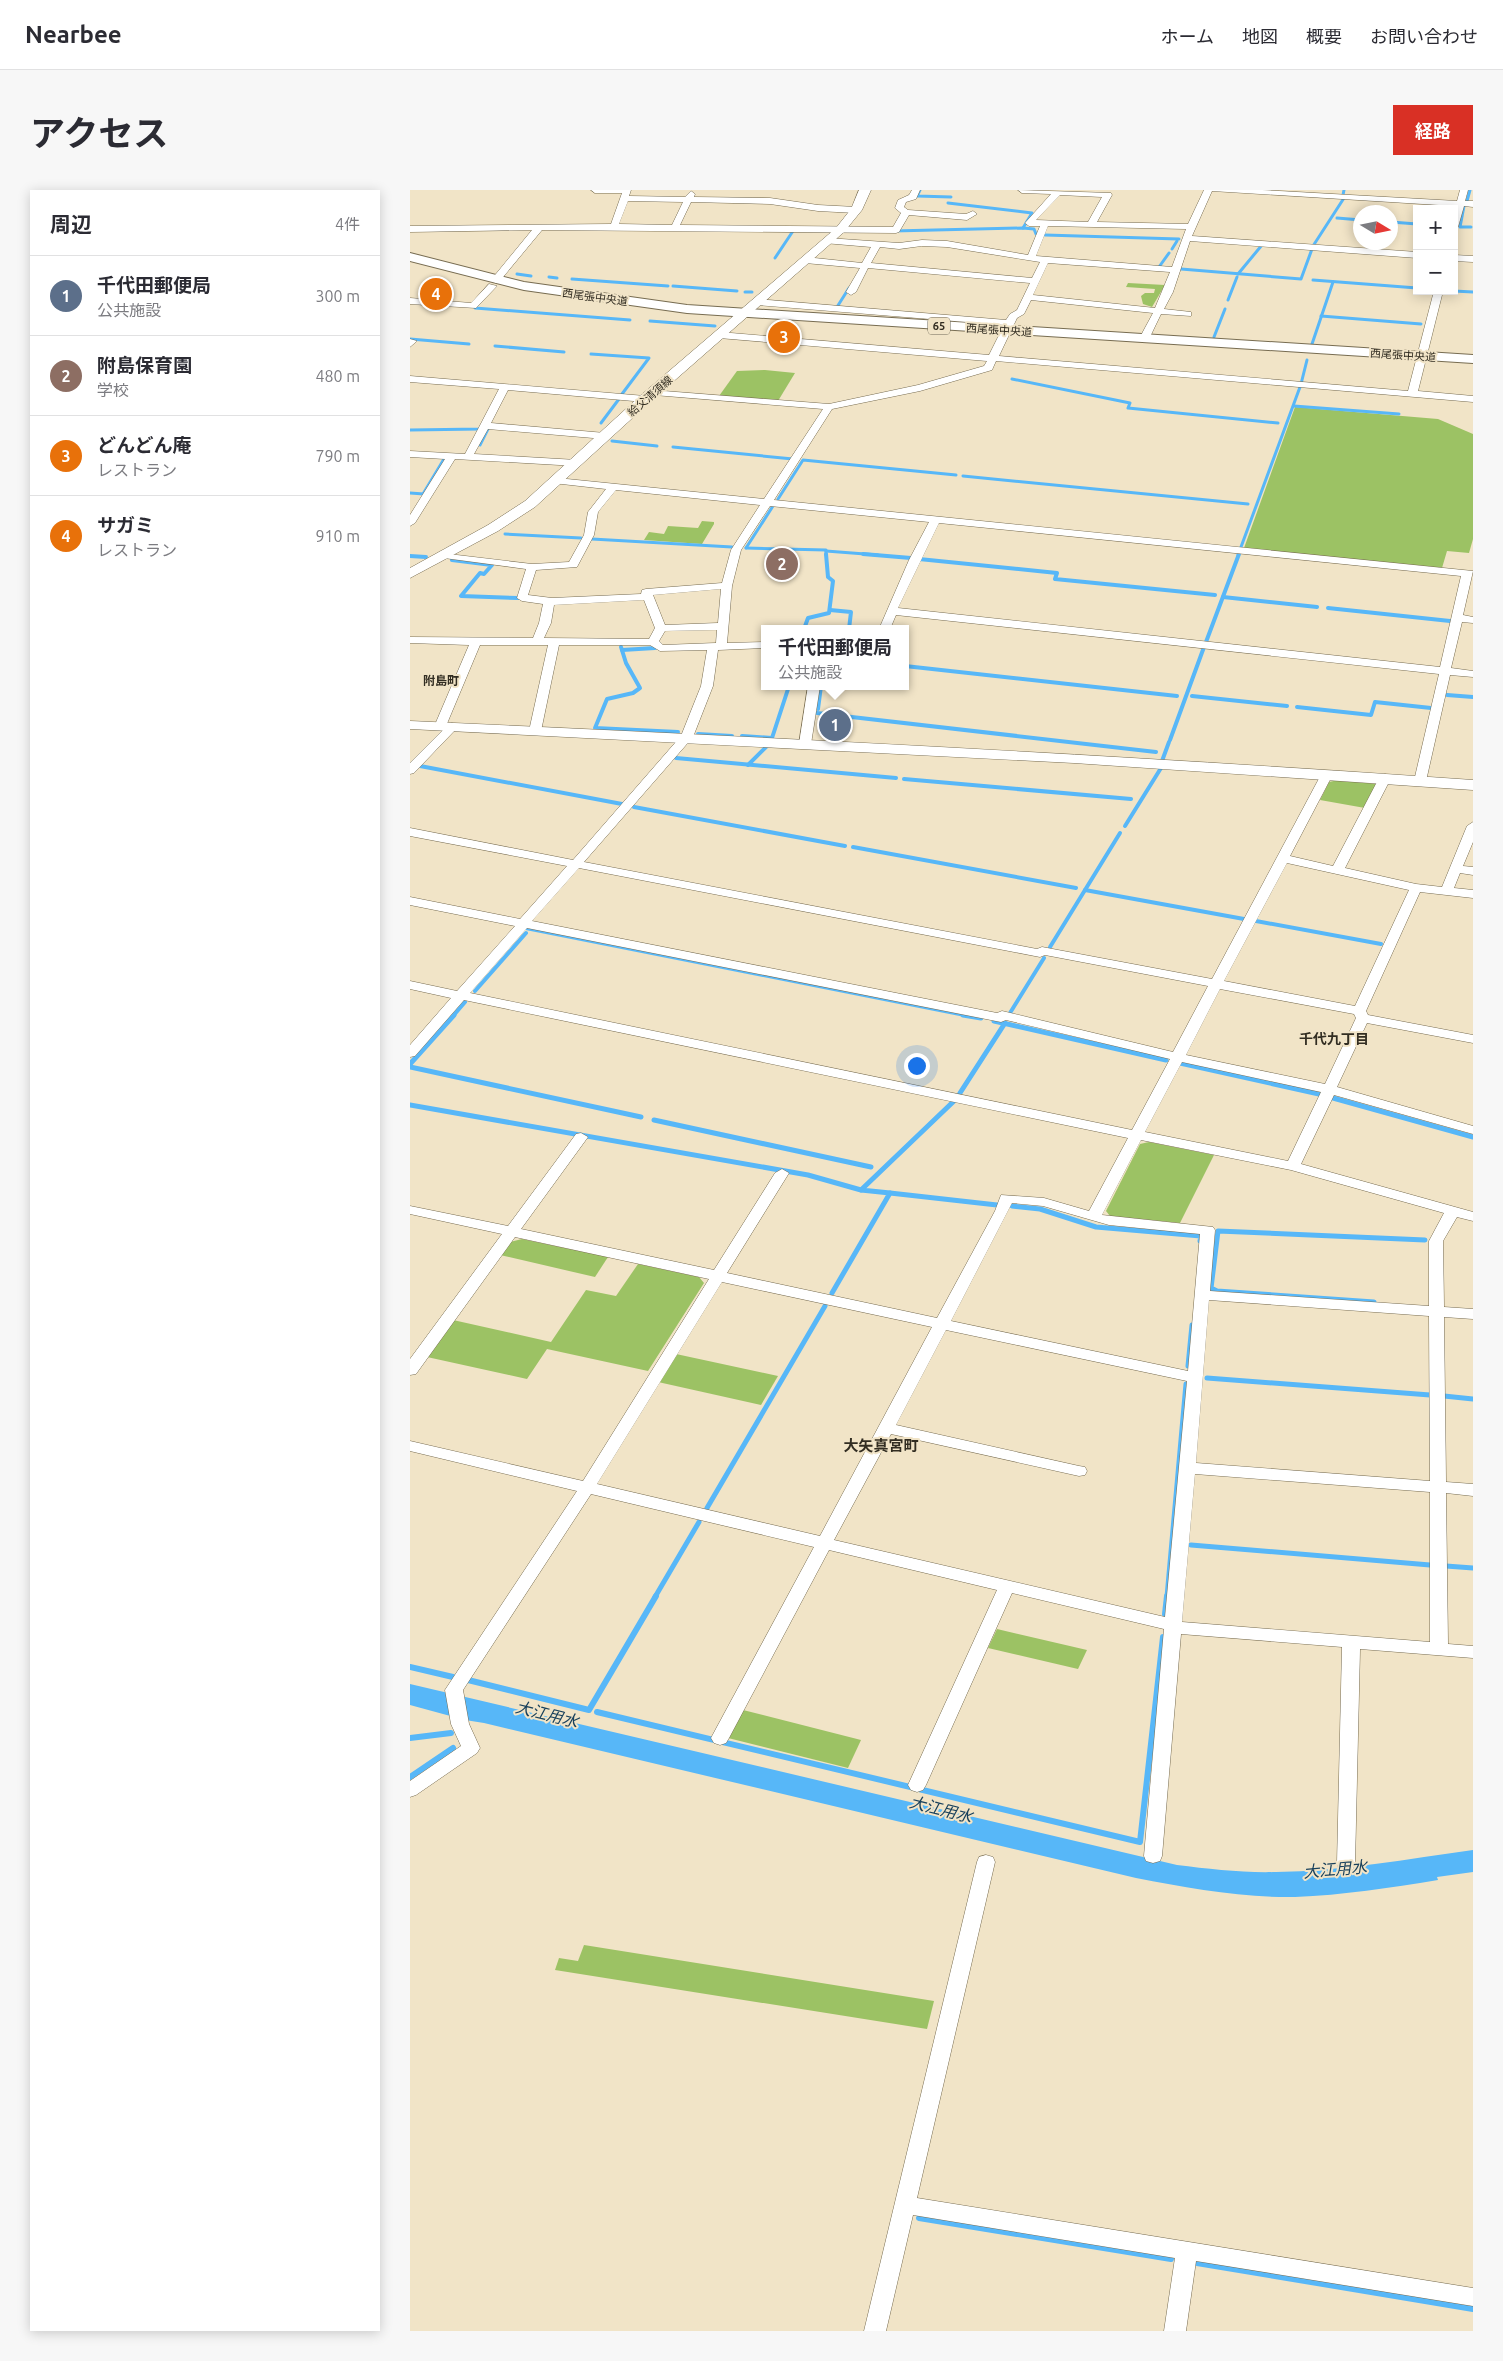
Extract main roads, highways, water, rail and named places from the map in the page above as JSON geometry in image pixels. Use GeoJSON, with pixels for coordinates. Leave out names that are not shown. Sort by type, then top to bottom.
{"type":"FeatureCollection","features":[{"type":"Feature","properties":{"kind":"main road","name":"給父清須線"},"geometry":{"type":"LineString","coordinates":[[410,574],[513,516],[557,481],[649,395],[840,230],[856,210],[865,190]]}},
{"type":"Feature","properties":{"kind":"main road","name":"西尾張中央道"},"geometry":{"type":"LineString","coordinates":[[410,257],[494,283]]}},
{"type":"Feature","properties":{"kind":"main road","name":"西尾張中央道"},"geometry":{"type":"LineString","coordinates":[[410,266],[634,309],[1144,339],[1421,359],[1473,366]]}},
{"type":"Feature","properties":{"kind":"main road","name":"西尾張中央道"},"geometry":{"type":"LineString","coordinates":[[742,315],[794,311],[913,319],[1007,330],[1421,359],[1473,359]]}},
{"type":"Feature","properties":{"kind":"water","name":"大江用水"},"geometry":{"type":"Polygon","coordinates":[[[410,1684],[1177,1865],[1239,1871],[1301,1871],[1375,1864],[1473,1850],[1473,1872],[1437,1877],[1438,1880],[1384,1888],[1331,1895],[1295,1897],[1215,1892],[1175,1885],[1136,1878],[465,1720],[410,1705],[410,1684]]]}},
{"type":"Feature","properties":{"kind":"waterway"},"geometry":{"type":"LineString","coordinates":[[920,190],[917,196],[951,197]]}},
{"type":"Feature","properties":{"kind":"waterway"},"geometry":{"type":"LineString","coordinates":[[1343,195],[1344,190]]}},
{"type":"Feature","properties":{"kind":"waterway"},"geometry":{"type":"LineString","coordinates":[[1467,201],[1470,190]]}},
{"type":"Feature","properties":{"kind":"waterway"},"geometry":{"type":"LineString","coordinates":[[1313,246],[1344,198]]}},
{"type":"Feature","properties":{"kind":"waterway"},"geometry":{"type":"LineString","coordinates":[[948,203],[1032,213],[1023,228]]}},
{"type":"Feature","properties":{"kind":"waterway"},"geometry":{"type":"LineString","coordinates":[[1464,206],[1460,227],[1471,227]]}},
{"type":"Feature","properties":{"kind":"waterway"},"geometry":{"type":"LineString","coordinates":[[1337,218],[1353,219]]}},
{"type":"Feature","properties":{"kind":"waterway"},"geometry":{"type":"LineString","coordinates":[[1398,223],[1413,224]]}},
{"type":"Feature","properties":{"kind":"waterway"},"geometry":{"type":"LineString","coordinates":[[893,231],[1023,228]]}},
{"type":"Feature","properties":{"kind":"waterway"},"geometry":{"type":"LineString","coordinates":[[1023,228],[1034,229],[1036,234]]}},
{"type":"Feature","properties":{"kind":"waterway"},"geometry":{"type":"LineString","coordinates":[[775,258],[793,231]]}},
{"type":"Feature","properties":{"kind":"waterway"},"geometry":{"type":"LineString","coordinates":[[1045,235],[1179,239]]}},
{"type":"Feature","properties":{"kind":"waterway"},"geometry":{"type":"LineString","coordinates":[[1172,249],[1177,241]]}},
{"type":"Feature","properties":{"kind":"waterway"},"geometry":{"type":"LineString","coordinates":[[1238,274],[1262,245]]}},
{"type":"Feature","properties":{"kind":"waterway"},"geometry":{"type":"LineString","coordinates":[[1238,274],[1301,279],[1312,249]]}},
{"type":"Feature","properties":{"kind":"waterway"},"geometry":{"type":"LineString","coordinates":[[1159,267],[1169,253]]}},
{"type":"Feature","properties":{"kind":"waterway"},"geometry":{"type":"LineString","coordinates":[[1181,269],[1238,274]]}},
{"type":"Feature","properties":{"kind":"waterway"},"geometry":{"type":"LineString","coordinates":[[517,274],[531,276]]}},
{"type":"Feature","properties":{"kind":"waterway"},"geometry":{"type":"LineString","coordinates":[[549,277],[557,278]]}},
{"type":"Feature","properties":{"kind":"waterway"},"geometry":{"type":"LineString","coordinates":[[1228,300],[1237,277]]}},
{"type":"Feature","properties":{"kind":"waterway"},"geometry":{"type":"LineString","coordinates":[[572,279],[668,286]]}},
{"type":"Feature","properties":{"kind":"waterway"},"geometry":{"type":"LineString","coordinates":[[1313,280],[1413,288]]}},
{"type":"Feature","properties":{"kind":"waterway"},"geometry":{"type":"LineString","coordinates":[[1321,316],[1333,282]]}},
{"type":"Feature","properties":{"kind":"waterway"},"geometry":{"type":"LineString","coordinates":[[673,286],[737,291]]}},
{"type":"Feature","properties":{"kind":"waterway"},"geometry":{"type":"LineString","coordinates":[[837,307],[849,288]]}},
{"type":"Feature","properties":{"kind":"waterway"},"geometry":{"type":"LineString","coordinates":[[1458,291],[1473,292]]}},
{"type":"Feature","properties":{"kind":"waterway"},"geometry":{"type":"LineString","coordinates":[[745,292],[752,292]]}},
{"type":"Feature","properties":{"kind":"waterway"},"geometry":{"type":"LineString","coordinates":[[475,308],[630,320]]}},
{"type":"Feature","properties":{"kind":"waterway"},"geometry":{"type":"LineString","coordinates":[[1214,337],[1225,309]]}},
{"type":"Feature","properties":{"kind":"waterway"},"geometry":{"type":"LineString","coordinates":[[1312,344],[1321,316]]}},
{"type":"Feature","properties":{"kind":"waterway"},"geometry":{"type":"LineString","coordinates":[[1321,316],[1421,324]]}},
{"type":"Feature","properties":{"kind":"waterway"},"geometry":{"type":"LineString","coordinates":[[650,321],[715,326]]}},
{"type":"Feature","properties":{"kind":"waterway"},"geometry":{"type":"LineString","coordinates":[[410,339],[469,344]]}},
{"type":"Feature","properties":{"kind":"waterway"},"geometry":{"type":"LineString","coordinates":[[495,346],[564,352]]}},
{"type":"Feature","properties":{"kind":"waterway"},"geometry":{"type":"LineString","coordinates":[[591,354],[649,358],[622,394]]}},
{"type":"Feature","properties":{"kind":"waterway"},"geometry":{"type":"LineString","coordinates":[[1301,384],[1307,360]]}},
{"type":"Feature","properties":{"kind":"waterway"},"geometry":{"type":"LineString","coordinates":[[1012,379],[1130,403],[1128,408],[1278,423]]}},
{"type":"Feature","properties":{"kind":"waterway"},"geometry":{"type":"LineString","coordinates":[[1241,547],[1300,387]]}},
{"type":"Feature","properties":{"kind":"waterway"},"geometry":{"type":"LineString","coordinates":[[601,423],[619,399]]}},
{"type":"Feature","properties":{"kind":"waterway"},"geometry":{"type":"LineString","coordinates":[[1294,406],[1399,414]]}},
{"type":"Feature","properties":{"kind":"waterway"},"geometry":{"type":"LineString","coordinates":[[410,430],[480,429],[482,425]]}},
{"type":"Feature","properties":{"kind":"waterway"},"geometry":{"type":"LineString","coordinates":[[480,445],[488,429]]}},
{"type":"Feature","properties":{"kind":"waterway"},"geometry":{"type":"LineString","coordinates":[[612,441],[657,446]]}},
{"type":"Feature","properties":{"kind":"waterway"},"geometry":{"type":"LineString","coordinates":[[673,447],[793,459]]}},
{"type":"Feature","properties":{"kind":"waterway"},"geometry":{"type":"LineString","coordinates":[[423,494],[444,459]]}},
{"type":"Feature","properties":{"kind":"waterway"},"geometry":{"type":"LineString","coordinates":[[778,499],[803,460],[956,475]]}},
{"type":"Feature","properties":{"kind":"waterway"},"geometry":{"type":"LineString","coordinates":[[963,476],[1248,504]]}},
{"type":"Feature","properties":{"kind":"waterway"},"geometry":{"type":"LineString","coordinates":[[410,493],[423,494]]}},
{"type":"Feature","properties":{"kind":"waterway"},"geometry":{"type":"LineString","coordinates":[[773,506],[746,548],[826,551]]}},
{"type":"Feature","properties":{"kind":"waterway"},"geometry":{"type":"LineString","coordinates":[[505,534],[581,538]]}},
{"type":"Feature","properties":{"kind":"waterway"},"geometry":{"type":"LineString","coordinates":[[592,539],[732,547]]}},
{"type":"Feature","properties":{"kind":"waterway"},"geometry":{"type":"LineString","coordinates":[[826,551],[878,555]]}},
{"type":"Feature","properties":{"kind":"waterway"},"geometry":{"type":"LineString","coordinates":[[805,625],[808,618],[829,613],[833,581],[828,577],[826,554]]}},
{"type":"Feature","properties":{"kind":"waterway"},"geometry":{"type":"LineString","coordinates":[[863,554],[911,558]]}},
{"type":"Feature","properties":{"kind":"waterway"},"geometry":{"type":"LineString","coordinates":[[1206,642],[1239,554]]}},
{"type":"Feature","properties":{"kind":"waterway"},"geometry":{"type":"LineString","coordinates":[[410,556],[426,557]]}},
{"type":"Feature","properties":{"kind":"waterway"},"geometry":{"type":"LineString","coordinates":[[919,559],[1057,573],[1055,579],[1215,595]]}},
{"type":"Feature","properties":{"kind":"waterway"},"geometry":{"type":"LineString","coordinates":[[452,560],[492,565],[484,574],[480,573],[461,596],[518,598]]}},
{"type":"Feature","properties":{"kind":"waterway"},"geometry":{"type":"LineString","coordinates":[[1223,597],[1317,607]]}},
{"type":"Feature","properties":{"kind":"waterway"},"geometry":{"type":"LineString","coordinates":[[1328,608],[1450,621]]}},
{"type":"Feature","properties":{"kind":"waterway"},"geometry":{"type":"LineString","coordinates":[[830,610],[851,612],[849,625]]}},
{"type":"Feature","properties":{"kind":"waterway"},"geometry":{"type":"LineString","coordinates":[[621,647],[626,663],[640,688],[633,693],[607,699],[595,728],[678,732]]}},
{"type":"Feature","properties":{"kind":"waterway"},"geometry":{"type":"LineString","coordinates":[[1170,740],[1204,647]]}},
{"type":"Feature","properties":{"kind":"waterway"},"geometry":{"type":"LineString","coordinates":[[622,650],[655,648]]}},
{"type":"Feature","properties":{"kind":"waterway"},"geometry":{"type":"LineString","coordinates":[[909,666],[1177,696]]}},
{"type":"Feature","properties":{"kind":"waterway"},"geometry":{"type":"LineString","coordinates":[[742,736],[772,738],[788,690]]}},
{"type":"Feature","properties":{"kind":"waterway"},"geometry":{"type":"LineString","coordinates":[[818,709],[820,690]]}},
{"type":"Feature","properties":{"kind":"waterway"},"geometry":{"type":"LineString","coordinates":[[1447,695],[1473,697]]}},
{"type":"Feature","properties":{"kind":"waterway"},"geometry":{"type":"LineString","coordinates":[[1192,696],[1287,706]]}},
{"type":"Feature","properties":{"kind":"waterway"},"geometry":{"type":"LineString","coordinates":[[1297,707],[1371,715],[1375,702],[1431,708]]}},
{"type":"Feature","properties":{"kind":"waterway"},"geometry":{"type":"LineString","coordinates":[[817,713],[1156,752]]}},
{"type":"Feature","properties":{"kind":"waterway"},"geometry":{"type":"LineString","coordinates":[[698,734],[732,736]]}},
{"type":"Feature","properties":{"kind":"waterway"},"geometry":{"type":"LineString","coordinates":[[1162,761],[1169,742]]}},
{"type":"Feature","properties":{"kind":"waterway"},"geometry":{"type":"LineString","coordinates":[[748,765],[768,745]]}},
{"type":"Feature","properties":{"kind":"waterway"},"geometry":{"type":"LineString","coordinates":[[676,758],[748,765]]}},
{"type":"Feature","properties":{"kind":"waterway"},"geometry":{"type":"LineString","coordinates":[[748,765],[896,778]]}},
{"type":"Feature","properties":{"kind":"waterway"},"geometry":{"type":"LineString","coordinates":[[420,766],[622,804]]}},
{"type":"Feature","properties":{"kind":"waterway"},"geometry":{"type":"LineString","coordinates":[[1125,826],[1161,768]]}},
{"type":"Feature","properties":{"kind":"waterway"},"geometry":{"type":"LineString","coordinates":[[904,779],[1131,799]]}},
{"type":"Feature","properties":{"kind":"waterway"},"geometry":{"type":"LineString","coordinates":[[634,807],[845,846]]}},
{"type":"Feature","properties":{"kind":"waterway"},"geometry":{"type":"LineString","coordinates":[[1085,890],[1120,833]]}},
{"type":"Feature","properties":{"kind":"waterway"},"geometry":{"type":"LineString","coordinates":[[853,847],[1076,888]]}},
{"type":"Feature","properties":{"kind":"waterway"},"geometry":{"type":"LineString","coordinates":[[1050,947],[1085,890]]}},
{"type":"Feature","properties":{"kind":"waterway"},"geometry":{"type":"LineString","coordinates":[[1085,890],[1244,919]]}},
{"type":"Feature","properties":{"kind":"waterway"},"geometry":{"type":"LineString","coordinates":[[1256,921],[1381,944]]}},
{"type":"Feature","properties":{"kind":"waterway"},"geometry":{"type":"LineString","coordinates":[[521,927],[970,1016]]}},
{"type":"Feature","properties":{"kind":"waterway"},"geometry":{"type":"LineString","coordinates":[[475,991],[526,933]]}},
{"type":"Feature","properties":{"kind":"waterway"},"geometry":{"type":"LineString","coordinates":[[1010,1013],[1044,958]]}},
{"type":"Feature","properties":{"kind":"waterway"},"geometry":{"type":"LineString","coordinates":[[453,1016],[465,1002]]}},
{"type":"Feature","properties":{"kind":"waterway"},"geometry":{"type":"LineString","coordinates":[[410,1064],[454,1015]]}},
{"type":"Feature","properties":{"kind":"waterway"},"geometry":{"type":"LineString","coordinates":[[963,1015],[981,1018]]}},
{"type":"Feature","properties":{"kind":"waterway"},"geometry":{"type":"LineString","coordinates":[[994,1021],[1005,1023]]}},
{"type":"Feature","properties":{"kind":"waterway"},"geometry":{"type":"LineString","coordinates":[[960,1093],[1005,1023]]}},
{"type":"Feature","properties":{"kind":"waterway"},"geometry":{"type":"LineString","coordinates":[[1005,1023],[1166,1060]]}},
{"type":"Feature","properties":{"kind":"waterway"},"geometry":{"type":"LineString","coordinates":[[1180,1063],[1319,1094]]}},
{"type":"Feature","properties":{"kind":"waterway"},"geometry":{"type":"LineString","coordinates":[[410,1067],[641,1117]]}},
{"type":"Feature","properties":{"kind":"waterway"},"geometry":{"type":"LineString","coordinates":[[1333,1098],[1473,1137]]}},
{"type":"Feature","properties":{"kind":"waterway"},"geometry":{"type":"LineString","coordinates":[[861,1190],[954,1101]]}},
{"type":"Feature","properties":{"kind":"waterway"},"geometry":{"type":"LineString","coordinates":[[410,1105],[808,1175],[861,1190]]}},
{"type":"Feature","properties":{"kind":"waterway"},"geometry":{"type":"LineString","coordinates":[[654,1120],[871,1167]]}},
{"type":"Feature","properties":{"kind":"waterway"},"geometry":{"type":"LineString","coordinates":[[861,1190],[890,1193]]}},
{"type":"Feature","properties":{"kind":"waterway"},"geometry":{"type":"LineString","coordinates":[[832,1293],[890,1193]]}},
{"type":"Feature","properties":{"kind":"waterway"},"geometry":{"type":"LineString","coordinates":[[890,1193],[997,1205]]}},
{"type":"Feature","properties":{"kind":"waterway"},"geometry":{"type":"LineString","coordinates":[[1012,1206],[1040,1209],[1096,1227],[1201,1236],[1200,1241]]}},
{"type":"Feature","properties":{"kind":"waterway"},"geometry":{"type":"LineString","coordinates":[[1374,1302],[1217,1291],[1211,1288],[1218,1231],[1425,1240]]}},
{"type":"Feature","properties":{"kind":"waterway"},"geometry":{"type":"LineString","coordinates":[[707,1508],[825,1306]]}},
{"type":"Feature","properties":{"kind":"waterway"},"geometry":{"type":"LineString","coordinates":[[1188,1366],[1192,1325]]}},
{"type":"Feature","properties":{"kind":"waterway"},"geometry":{"type":"LineString","coordinates":[[1207,1378],[1430,1395]]}},
{"type":"Feature","properties":{"kind":"waterway"},"geometry":{"type":"LineString","coordinates":[[1167,1597],[1186,1384]]}},
{"type":"Feature","properties":{"kind":"waterway"},"geometry":{"type":"LineString","coordinates":[[1444,1396],[1473,1399]]}},
{"type":"Feature","properties":{"kind":"waterway"},"geometry":{"type":"LineString","coordinates":[[655,1597],[699,1522]]}},
{"type":"Feature","properties":{"kind":"waterway"},"geometry":{"type":"LineString","coordinates":[[1191,1545],[1430,1565]]}},
{"type":"Feature","properties":{"kind":"waterway"},"geometry":{"type":"LineString","coordinates":[[1446,1566],[1473,1568]]}},
{"type":"Feature","properties":{"kind":"waterway","name":"大江用水"},"geometry":{"type":"LineString","coordinates":[[468,1680],[589,1710],[656,1596]]}},
{"type":"Feature","properties":{"kind":"waterway"},"geometry":{"type":"LineString","coordinates":[[1165,1614],[1167,1596]]}},
{"type":"Feature","properties":{"kind":"waterway","name":"大江用水"},"geometry":{"type":"LineString","coordinates":[[597,1712],[1140,1842],[1163,1637]]}},
{"type":"Feature","properties":{"kind":"waterway"},"geometry":{"type":"LineString","coordinates":[[410,1667],[453,1677]]}},
{"type":"Feature","properties":{"kind":"waterway"},"geometry":{"type":"LineString","coordinates":[[410,1738],[451,1733]]}},
{"type":"Feature","properties":{"kind":"waterway"},"geometry":{"type":"LineString","coordinates":[[410,1777],[453,1748]]}},
{"type":"Feature","properties":{"kind":"waterway"},"geometry":{"type":"LineString","coordinates":[[919,2218],[1171,2259]]}},
{"type":"Feature","properties":{"kind":"waterway"},"geometry":{"type":"LineString","coordinates":[[1197,2263],[1473,2309]]}},
{"type":"Feature","properties":{"kind":"place","name":"サガミ"},"geometry":{"type":"Point","coordinates":[436,294]}},
{"type":"Feature","properties":{"kind":"place","name":"どんどん庵"},"geometry":{"type":"Point","coordinates":[784,337]}},
{"type":"Feature","properties":{"kind":"place","name":"附島保育園"},"geometry":{"type":"Point","coordinates":[782,564]}},
{"type":"Feature","properties":{"kind":"place","name":"千代田郵便局"},"geometry":{"type":"Point","coordinates":[835,725]}},
{"type":"Feature","properties":{"kind":"district","name":"附島町"},"geometry":{"type":"Point","coordinates":[441,680]}},
{"type":"Feature","properties":{"kind":"district","name":"千代九丁目"},"geometry":{"type":"Point","coordinates":[1334,1039]}},
{"type":"Feature","properties":{"kind":"district","name":"大矢真宮町"},"geometry":{"type":"Point","coordinates":[881,1445]}}]}
